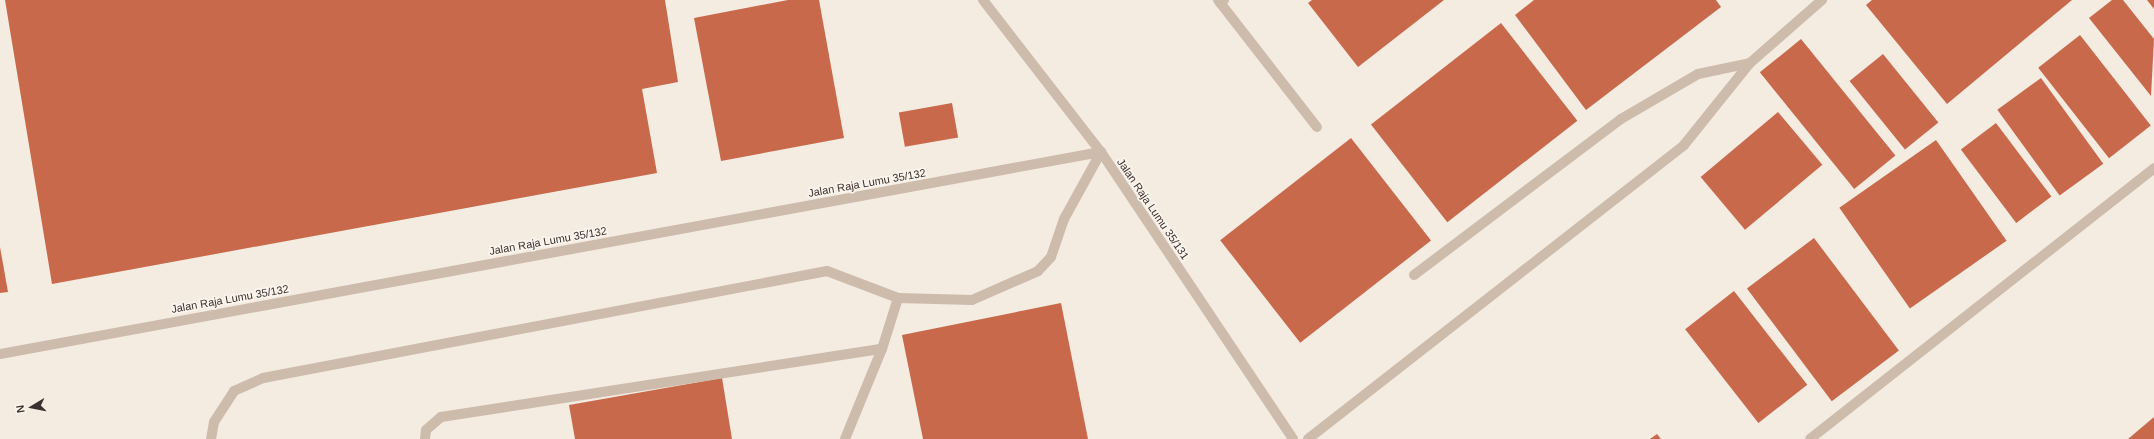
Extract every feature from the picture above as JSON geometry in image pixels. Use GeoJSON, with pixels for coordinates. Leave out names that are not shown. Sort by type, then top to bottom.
{"type":"FeatureCollection","features":[{"type":"Feature","properties":{"kind":"street","name":"Jalan Raja Lumu 35/131"},"geometry":{"type":"LineString","coordinates":[[983,0],[1101,152],[1293,439]]}},
{"type":"Feature","properties":{"kind":"street"},"geometry":{"type":"LineString","coordinates":[[1308,439],[1684,145],[1750,63],[1822,0]]}},
{"type":"Feature","properties":{"kind":"street"},"geometry":{"type":"LineString","coordinates":[[1221,1],[1317,127]]}},
{"type":"Feature","properties":{"kind":"street"},"geometry":{"type":"LineString","coordinates":[[1414,275],[1621,119],[1698,74],[1750,63]]}},
{"type":"Feature","properties":{"kind":"street"},"geometry":{"type":"LineString","coordinates":[[211,439],[214,422],[234,391],[263,378],[827,271],[898,298],[972,300],[1038,271],[1054,252],[1064,218],[1101,152]]}},
{"type":"Feature","properties":{"kind":"street","name":"Jalan Raja Lumu 35/132"},"geometry":{"type":"LineString","coordinates":[[0,354],[1101,152]]}},
{"type":"Feature","properties":{"kind":"street"},"geometry":{"type":"LineString","coordinates":[[1810,439],[2154,168]]}},
{"type":"Feature","properties":{"kind":"street"},"geometry":{"type":"LineString","coordinates":[[845,439],[882,349],[898,298]]}},
{"type":"Feature","properties":{"kind":"street"},"geometry":{"type":"LineString","coordinates":[[425,439],[426,430],[441,417],[882,349]]}},
{"type":"Feature","properties":{"kind":"building"},"geometry":{"type":"Polygon","coordinates":[[[5,0],[665,0],[678,82],[642,89],[657,173],[52,284],[5,0]]]}},
{"type":"Feature","properties":{"kind":"building"},"geometry":{"type":"Polygon","coordinates":[[[788,0],[819,0],[844,138],[721,161],[694,18],[788,0]]]}},
{"type":"Feature","properties":{"kind":"building"},"geometry":{"type":"Polygon","coordinates":[[[1312,0],[1444,0],[1358,67],[1308,3],[1312,0]]]}},
{"type":"Feature","properties":{"kind":"building"},"geometry":{"type":"Polygon","coordinates":[[[1534,0],[1716,0],[1721,7],[1586,110],[1515,15],[1534,0]]]}},
{"type":"Feature","properties":{"kind":"building"},"geometry":{"type":"Polygon","coordinates":[[[1872,0],[2072,0],[1947,104],[1866,5],[1872,0]]]}},
{"type":"Feature","properties":{"kind":"building"},"geometry":{"type":"Polygon","coordinates":[[[2112,0],[2123,0],[2154,39],[2151,96],[2089,18],[2112,0]]]}},
{"type":"Feature","properties":{"kind":"building"},"geometry":{"type":"Polygon","coordinates":[[[2147,0],[2154,0],[2154,9],[2147,0]]]}},
{"type":"Feature","properties":{"kind":"building"},"geometry":{"type":"Polygon","coordinates":[[[1501,23],[1577,121],[1447,222],[1371,125],[1501,23]]]}},
{"type":"Feature","properties":{"kind":"building"},"geometry":{"type":"Polygon","coordinates":[[[2080,35],[2151,126],[2109,158],[2038,68],[2080,35]]]}},
{"type":"Feature","properties":{"kind":"building"},"geometry":{"type":"Polygon","coordinates":[[[1801,39],[1895,156],[1854,189],[1760,72],[1801,39]]]}},
{"type":"Feature","properties":{"kind":"building"},"geometry":{"type":"Polygon","coordinates":[[[1883,54],[1938,122],[1905,149],[1850,81],[1883,54]]]}},
{"type":"Feature","properties":{"kind":"building"},"geometry":{"type":"Polygon","coordinates":[[[2041,78],[2103,164],[2060,195],[1997,110],[2041,78]]]}},
{"type":"Feature","properties":{"kind":"building"},"geometry":{"type":"Polygon","coordinates":[[[952,103],[958,137],[905,147],[899,112],[952,103]]]}},
{"type":"Feature","properties":{"kind":"building"},"geometry":{"type":"Polygon","coordinates":[[[1778,112],[1822,165],[1745,230],[1701,177],[1778,112]]]}},
{"type":"Feature","properties":{"kind":"building"},"geometry":{"type":"Polygon","coordinates":[[[1996,123],[2051,196],[2016,223],[1961,149],[1996,123]]]}},
{"type":"Feature","properties":{"kind":"building"},"geometry":{"type":"Polygon","coordinates":[[[1351,138],[1431,240],[1300,343],[1220,240],[1351,138]]]}},
{"type":"Feature","properties":{"kind":"building"},"geometry":{"type":"Polygon","coordinates":[[[1936,140],[2007,241],[1910,308],[1839,208],[1936,140]]]}},
{"type":"Feature","properties":{"kind":"building"},"geometry":{"type":"Polygon","coordinates":[[[1814,238],[1899,351],[1832,401],[1747,289],[1814,238]]]}},
{"type":"Feature","properties":{"kind":"building"},"geometry":{"type":"Polygon","coordinates":[[[0,247],[8,292],[0,293],[0,247]]]}},
{"type":"Feature","properties":{"kind":"building"},"geometry":{"type":"Polygon","coordinates":[[[1734,291],[1807,385],[1758,423],[1685,329],[1734,291]]]}},
{"type":"Feature","properties":{"kind":"building"},"geometry":{"type":"Polygon","coordinates":[[[1061,303],[1088,439],[923,439],[902,335],[1061,303]]]}},
{"type":"Feature","properties":{"kind":"building"},"geometry":{"type":"Polygon","coordinates":[[[722,378],[732,439],[575,439],[569,405],[722,378]]]}},
{"type":"Feature","properties":{"kind":"building"},"geometry":{"type":"Polygon","coordinates":[[[2154,417],[2154,439],[2128,439],[2154,417]]]}},
{"type":"Feature","properties":{"kind":"building"},"geometry":{"type":"Polygon","coordinates":[[[1657,434],[1661,439],[1650,439],[1657,434]]]}}]}
